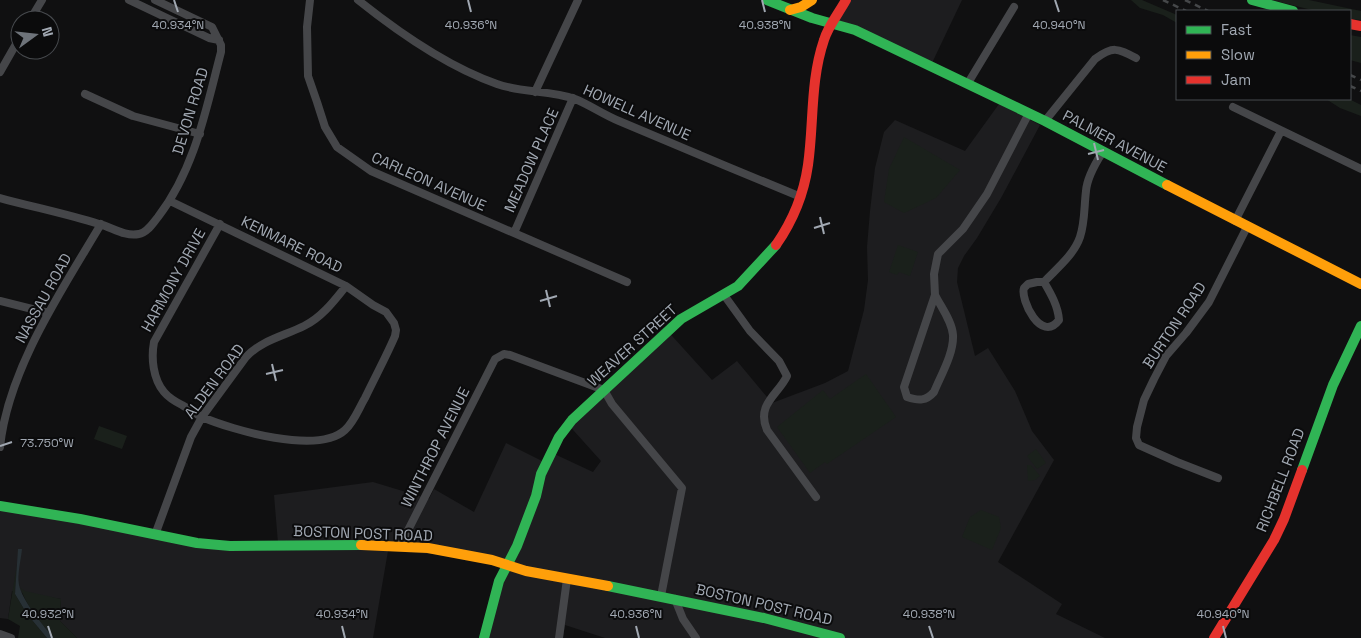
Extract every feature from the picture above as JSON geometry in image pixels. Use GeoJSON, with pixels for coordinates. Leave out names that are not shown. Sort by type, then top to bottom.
{"type":"FeatureCollection","features":[{"type":"Feature","properties":{"kind":"main road","name":"PALMER AVENUE"},"geometry":{"type":"LineString","coordinates":[[767,0],[790,10],[855,30],[968,83],[1361,284]]}},
{"type":"Feature","properties":{"kind":"main road"},"geometry":{"type":"LineString","coordinates":[[790,10],[801,7],[812,0]]}},
{"type":"Feature","properties":{"kind":"main road","name":"WEAVER STREET"},"geometry":{"type":"LineString","coordinates":[[484,638],[499,581],[524,527],[536,496],[541,474],[559,437],[572,420],[681,319],[738,286],[770,253],[782,236],[801,196],[808,165],[814,79],[824,38],[846,0]]}},
{"type":"Feature","properties":{"kind":"main road"},"geometry":{"type":"LineString","coordinates":[[1252,0],[1289,10]]}},
{"type":"Feature","properties":{"kind":"main road","name":"RICHBELL ROAD"},"geometry":{"type":"LineString","coordinates":[[1214,638],[1274,540],[1284,519],[1333,385],[1361,326]]}},
{"type":"Feature","properties":{"kind":"main road","name":"BOSTON POST ROAD"},"geometry":{"type":"LineString","coordinates":[[0,506],[80,519],[197,543],[230,546],[400,546],[428,548],[492,560],[567,579],[762,617],[840,638]]}},
{"type":"Feature","properties":{"kind":"street"},"geometry":{"type":"LineString","coordinates":[[129,0],[209,38],[219,40]]}},
{"type":"Feature","properties":{"kind":"street"},"geometry":{"type":"LineString","coordinates":[[155,0],[212,27],[219,40]]}},
{"type":"Feature","properties":{"kind":"street","name":"CARLEON AVENUE"},"geometry":{"type":"LineString","coordinates":[[311,0],[307,27],[308,76],[325,127],[337,147],[371,171],[627,282]]}},
{"type":"Feature","properties":{"kind":"street","name":"HOWELL AVENUE"},"geometry":{"type":"LineString","coordinates":[[358,0],[406,36],[439,56],[497,84],[573,98],[623,123],[801,196]]}},
{"type":"Feature","properties":{"kind":"street"},"geometry":{"type":"LineString","coordinates":[[535,92],[578,0]]}},
{"type":"Feature","properties":{"kind":"street"},"geometry":{"type":"LineString","coordinates":[[968,83],[1014,7]]}},
{"type":"Feature","properties":{"kind":"street","name":"DEVON ROAD"},"geometry":{"type":"LineString","coordinates":[[101,224],[122,233],[140,234],[152,225],[178,189],[200,134],[221,52],[219,40]]}},
{"type":"Feature","properties":{"kind":"street"},"geometry":{"type":"LineString","coordinates":[[1045,121],[1095,59],[1105,52],[1114,49],[1121,50],[1136,58]]}},
{"type":"Feature","properties":{"kind":"street"},"geometry":{"type":"LineString","coordinates":[[0,72],[10,54]]}},
{"type":"Feature","properties":{"kind":"street"},"geometry":{"type":"LineString","coordinates":[[85,94],[134,116],[200,134]]}},
{"type":"Feature","properties":{"kind":"street","name":"MEADOW PLACE"},"geometry":{"type":"LineString","coordinates":[[514,233],[573,98]]}},
{"type":"Feature","properties":{"kind":"street"},"geometry":{"type":"LineString","coordinates":[[1233,107],[1361,169]]}},
{"type":"Feature","properties":{"kind":"street"},"geometry":{"type":"LineString","coordinates":[[935,295],[950,324],[953,336],[952,345],[934,392],[930,397],[915,400],[907,397],[904,387],[935,295],[934,274],[938,254],[963,229],[987,194],[1029,113]]}},
{"type":"Feature","properties":{"kind":"street"},"geometry":{"type":"LineString","coordinates":[[1235,221],[1281,130]]}},
{"type":"Feature","properties":{"kind":"street"},"geometry":{"type":"LineString","coordinates":[[1044,282],[1052,295],[1058,312],[1058,320],[1048,328],[1038,323],[1023,296],[1022,290],[1028,284],[1044,282],[1072,252],[1080,239],[1086,189],[1096,162],[1102,153]]}},
{"type":"Feature","properties":{"kind":"street"},"geometry":{"type":"LineString","coordinates":[[0,198],[101,224]]}},
{"type":"Feature","properties":{"kind":"street","name":"KENMARE ROAD"},"geometry":{"type":"LineString","coordinates":[[170,201],[346,286],[386,312],[394,323]]}},
{"type":"Feature","properties":{"kind":"street","name":"NASSAU ROAD"},"geometry":{"type":"LineString","coordinates":[[0,447],[6,413],[22,367],[48,313],[101,224]]}},
{"type":"Feature","properties":{"kind":"street","name":"HARMONY DRIVE"},"geometry":{"type":"LineString","coordinates":[[220,224],[154,342],[152,355],[155,371],[164,392],[171,399],[202,417],[247,432],[284,440],[323,440],[335,436],[345,431],[355,416],[396,336],[394,323]]}},
{"type":"Feature","properties":{"kind":"street","name":"BURTON ROAD"},"geometry":{"type":"LineString","coordinates":[[1218,478],[1139,445],[1136,438],[1144,400],[1166,356],[1209,302],[1247,227]]}},
{"type":"Feature","properties":{"kind":"street","name":"ALDEN ROAD"},"geometry":{"type":"LineString","coordinates":[[155,535],[190,437],[202,417],[253,351],[273,338],[304,326],[317,318],[328,309],[346,286]]}},
{"type":"Feature","properties":{"kind":"street"},"geometry":{"type":"LineString","coordinates":[[724,295],[750,331],[779,361],[784,371],[786,379],[772,395],[766,407],[764,422],[767,430],[816,497]]}},
{"type":"Feature","properties":{"kind":"street"},"geometry":{"type":"LineString","coordinates":[[0,301],[48,313]]}},
{"type":"Feature","properties":{"kind":"street","name":"WINTHROP AVENUE"},"geometry":{"type":"LineString","coordinates":[[400,546],[495,359],[504,354],[510,355],[604,390]]}},
{"type":"Feature","properties":{"kind":"street"},"geometry":{"type":"LineString","coordinates":[[604,390],[615,407],[682,488],[661,596]]}},
{"type":"Feature","properties":{"kind":"street"},"geometry":{"type":"LineString","coordinates":[[559,638],[567,579]]}},
{"type":"Feature","properties":{"kind":"street"},"geometry":{"type":"LineString","coordinates":[[675,599],[683,619],[696,638]]}},
{"type":"Feature","properties":{"kind":"street"},"geometry":{"type":"LineString","coordinates":[[0,634],[11,638]]}},
{"type":"Feature","properties":{"kind":"shaded area"},"geometry":{"type":"Polygon","coordinates":[[[849,0],[962,0],[932,63],[838,21],[849,0]]]}},
{"type":"Feature","properties":{"kind":"shaded area"},"geometry":{"type":"Polygon","coordinates":[[[1131,0],[1142,0],[1176,15],[1176,22],[1163,15],[1140,8],[1131,0]]]}},
{"type":"Feature","properties":{"kind":"shaded area"},"geometry":{"type":"Polygon","coordinates":[[[1272,0],[1309,0],[1361,11],[1361,20],[1351,19],[1351,10],[1312,10],[1272,0]]]}},
{"type":"Feature","properties":{"kind":"shaded area"},"geometry":{"type":"Polygon","coordinates":[[[1351,35],[1361,37],[1361,63],[1351,60],[1351,35]]]}},
{"type":"Feature","properties":{"kind":"shaded area"},"geometry":{"type":"Polygon","coordinates":[[[1328,100],[1351,100],[1361,105],[1361,116],[1340,108],[1328,100]]]}},
{"type":"Feature","properties":{"kind":"shaded area"},"geometry":{"type":"Polygon","coordinates":[[[999,104],[1040,125],[1001,198],[964,256],[958,268],[957,282],[975,356],[988,348],[1015,391],[1032,431],[1054,460],[998,562],[1062,604],[1056,614],[1105,638],[605,638],[565,625],[563,638],[480,638],[503,567],[448,555],[388,551],[373,638],[77,638],[60,621],[61,599],[12,591],[8,619],[0,618],[0,507],[200,540],[278,543],[274,495],[373,482],[429,499],[434,489],[474,512],[506,443],[542,461],[548,451],[593,472],[601,461],[565,421],[664,327],[712,380],[737,361],[772,403],[825,383],[848,371],[864,310],[868,280],[867,247],[870,211],[875,168],[884,132],[895,120],[965,151],[999,104]]]}},
{"type":"Feature","properties":{"kind":"shaded area"},"geometry":{"type":"Polygon","coordinates":[[[904,137],[960,170],[936,198],[904,213],[884,202],[889,169],[904,137]]]}},
{"type":"Feature","properties":{"kind":"shaded area"},"geometry":{"type":"Polygon","coordinates":[[[898,245],[918,252],[910,276],[899,272],[897,275],[889,272],[898,245]]]}},
{"type":"Feature","properties":{"kind":"shaded area"},"geometry":{"type":"Polygon","coordinates":[[[866,374],[896,417],[827,464],[825,462],[810,473],[777,427],[823,390],[830,399],[866,374]]]}},
{"type":"Feature","properties":{"kind":"shaded area"},"geometry":{"type":"Polygon","coordinates":[[[99,426],[127,436],[122,449],[94,439],[99,426]]]}},
{"type":"Feature","properties":{"kind":"shaded area"},"geometry":{"type":"Polygon","coordinates":[[[1036,449],[1046,463],[1037,469],[1027,456],[1036,449]]]}},
{"type":"Feature","properties":{"kind":"shaded area"},"geometry":{"type":"Polygon","coordinates":[[[1027,465],[1031,465],[1040,476],[1035,480],[1028,481],[1027,465]]]}},
{"type":"Feature","properties":{"kind":"shaded area"},"geometry":{"type":"Polygon","coordinates":[[[981,510],[999,517],[1001,528],[992,550],[962,537],[970,517],[981,510]]]}},
{"type":"Feature","properties":{"kind":"shaded area"},"geometry":{"type":"Polygon","coordinates":[[[18,549],[22,549],[18,576],[21,591],[34,613],[54,638],[47,638],[27,614],[15,594],[18,549]]]}},
{"type":"Feature","properties":{"kind":"shaded area"},"geometry":{"type":"Polygon","coordinates":[[[17,564],[15,594],[27,614],[47,638],[18,638],[20,626],[8,619],[17,564]]]}},
{"type":"Feature","properties":{"kind":"shaded area"},"geometry":{"type":"Polygon","coordinates":[[[21,587],[25,591],[61,599],[60,621],[77,638],[54,638],[30,608],[21,587]]]}},
{"type":"Feature","properties":{"kind":"railway"},"geometry":{"type":"LineString","coordinates":[[1163,0],[1184,10]]}},
{"type":"Feature","properties":{"kind":"railway"},"geometry":{"type":"LineString","coordinates":[[1185,0],[1206,10]]}},
{"type":"Feature","properties":{"kind":"railway"},"geometry":{"type":"LineString","coordinates":[[1351,75],[1361,80]]}},
{"type":"Feature","properties":{"kind":"railway"},"geometry":{"type":"LineString","coordinates":[[1351,86],[1361,91]]}},
{"type":"Feature","properties":{"kind":"traffic: fast"},"geometry":{"type":"LineString","coordinates":[[767,0],[812,18],[855,30],[1045,121],[1167,185]]}},
{"type":"Feature","properties":{"kind":"traffic: fast"},"geometry":{"type":"LineString","coordinates":[[1252,0],[1289,10]]}},
{"type":"Feature","properties":{"kind":"traffic: fast"},"geometry":{"type":"LineString","coordinates":[[484,638],[499,581],[517,546],[536,496],[541,474],[559,437],[572,420],[681,319],[738,286],[776,245]]}},
{"type":"Feature","properties":{"kind":"traffic: fast"},"geometry":{"type":"LineString","coordinates":[[1302,470],[1333,385],[1361,326]]}},
{"type":"Feature","properties":{"kind":"traffic: fast"},"geometry":{"type":"LineString","coordinates":[[0,506],[80,519],[197,543],[230,546],[361,545]]}},
{"type":"Feature","properties":{"kind":"traffic: fast"},"geometry":{"type":"LineString","coordinates":[[608,586],[764,618],[840,638]]}},
{"type":"Feature","properties":{"kind":"traffic: slow"},"geometry":{"type":"LineString","coordinates":[[790,10],[801,7],[812,0]]}},
{"type":"Feature","properties":{"kind":"traffic: slow"},"geometry":{"type":"LineString","coordinates":[[1167,185],[1361,284]]}},
{"type":"Feature","properties":{"kind":"traffic: slow"},"geometry":{"type":"LineString","coordinates":[[361,545],[428,548],[492,560],[526,571],[608,586]]}},
{"type":"Feature","properties":{"kind":"traffic: jam"},"geometry":{"type":"LineString","coordinates":[[776,245],[792,217],[804,186],[810,149],[816,71],[828,30],[846,0]]}},
{"type":"Feature","properties":{"kind":"traffic: jam"},"geometry":{"type":"LineString","coordinates":[[1351,24],[1361,26]]}},
{"type":"Feature","properties":{"kind":"traffic: jam"},"geometry":{"type":"LineString","coordinates":[[1214,638],[1274,540],[1302,470]]}}]}
